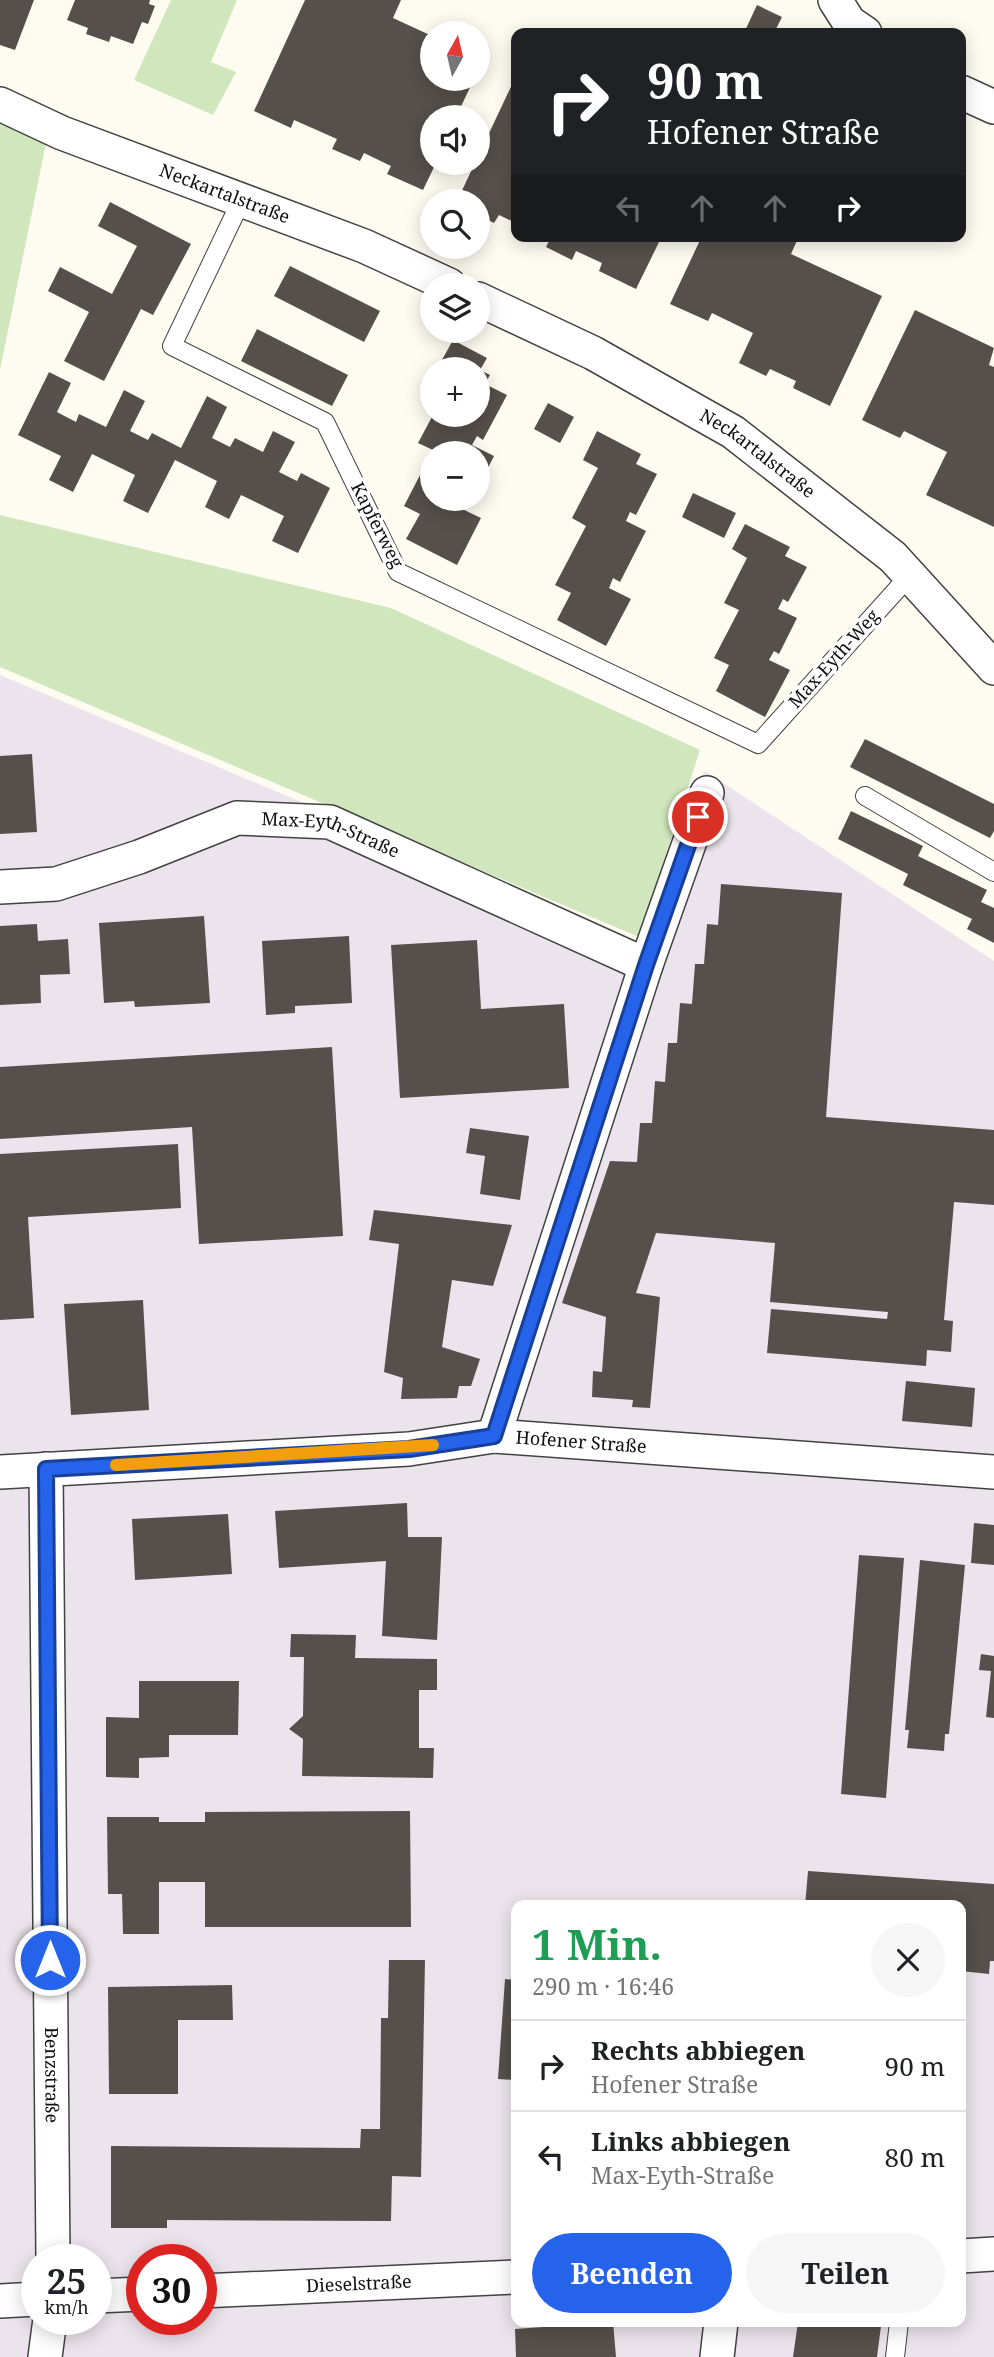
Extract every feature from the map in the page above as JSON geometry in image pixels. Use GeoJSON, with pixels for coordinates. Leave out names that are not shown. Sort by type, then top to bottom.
{"type":"FeatureCollection","features":[{"type":"Feature","properties":{"kind":"street"},"geometry":{"type":"LineString","coordinates":[[835,0],[849,22],[858,28]]}},
{"type":"Feature","properties":{"kind":"street"},"geometry":{"type":"LineString","coordinates":[[966,94],[994,107]]}},
{"type":"Feature","properties":{"kind":"street","name":"Neckartalstraße"},"geometry":{"type":"LineString","coordinates":[[0,104],[62,133],[364,246],[423,273]]}},
{"type":"Feature","properties":{"kind":"street","name":"Neckartalstraße"},"geometry":{"type":"LineString","coordinates":[[490,305],[593,353],[733,432],[893,557],[994,668]]}},
{"type":"Feature","properties":{"kind":"street"},"geometry":{"type":"LineString","coordinates":[[494,1436],[646,965],[707,793]]}},
{"type":"Feature","properties":{"kind":"street","name":"Max-Eyth-Straße"},"geometry":{"type":"LineString","coordinates":[[0,887],[56,884],[139,857],[237,818],[330,822],[646,965]]}},
{"type":"Feature","properties":{"kind":"street","name":"Hofener Straße"},"geometry":{"type":"LineString","coordinates":[[0,1472],[409,1449],[494,1436],[994,1472]]}},
{"type":"Feature","properties":{"kind":"street","name":"Benzstraße"},"geometry":{"type":"LineString","coordinates":[[46,1469],[53,2244]]}},
{"type":"Feature","properties":{"kind":"street"},"geometry":{"type":"LineString","coordinates":[[966,2256],[994,2254]]}},
{"type":"Feature","properties":{"kind":"street","name":"Dieselstraße"},"geometry":{"type":"LineString","coordinates":[[217,2290],[511,2277]]}},
{"type":"Feature","properties":{"kind":"street"},"geometry":{"type":"LineString","coordinates":[[0,2301],[21,2300]]}},
{"type":"Feature","properties":{"kind":"street"},"geometry":{"type":"LineString","coordinates":[[717,2357],[720,2327]]}},
{"type":"Feature","properties":{"kind":"street"},"geometry":{"type":"LineString","coordinates":[[45,2357],[48,2335]]}},
{"type":"Feature","properties":{"kind":"lane","name":"Kapferweg"},"geometry":{"type":"LineString","coordinates":[[242,199],[172,346],[325,422],[398,572],[758,744]]}},
{"type":"Feature","properties":{"kind":"lane","name":"Max-Eyth-Weg"},"geometry":{"type":"LineString","coordinates":[[758,744],[910,575]]}},
{"type":"Feature","properties":{"kind":"lane"},"geometry":{"type":"LineString","coordinates":[[864,796],[994,872]]}},
{"type":"Feature","properties":{"kind":"lane"},"geometry":{"type":"LineString","coordinates":[[895,2357],[898,2327]]}},
{"type":"Feature","properties":{"kind":"shaded area"},"geometry":{"type":"Polygon","coordinates":[[[0,675],[643,946],[705,771],[994,961],[994,2357],[0,2357],[0,675]]]}},
{"type":"Feature","properties":{"kind":"green space"},"geometry":{"type":"Polygon","coordinates":[[[171,0],[237,0],[211,62],[236,72],[213,115],[134,80],[171,0]]]}},
{"type":"Feature","properties":{"kind":"green space"},"geometry":{"type":"Polygon","coordinates":[[[0,120],[46,143],[0,370],[0,120]]]}},
{"type":"Feature","properties":{"kind":"green space"},"geometry":{"type":"Polygon","coordinates":[[[0,515],[391,608],[700,750],[639,937],[0,667],[0,515]]]}},
{"type":"Feature","properties":{"kind":"building"},"geometry":{"type":"Polygon","coordinates":[[[0,0],[34,0],[15,50],[0,45],[0,0]]]}},
{"type":"Feature","properties":{"kind":"building"},"geometry":{"type":"Polygon","coordinates":[[[75,0],[150,0],[149,4],[155,6],[148,24],[142,22],[133,44],[111,36],[109,42],[86,34],[88,28],[67,20],[75,0]]]}},
{"type":"Feature","properties":{"kind":"building"},"geometry":{"type":"Polygon","coordinates":[[[305,0],[401,0],[393,18],[420,30],[420,91],[468,91],[462,105],[420,105],[420,175],[430,175],[423,189],[387,174],[391,166],[364,153],[360,161],[332,149],[337,139],[294,120],[291,128],[254,111],[305,0]]]}},
{"type":"Feature","properties":{"kind":"building"},"geometry":{"type":"Polygon","coordinates":[[[757,5],[782,17],[776,28],[746,28],[757,5]]]}},
{"type":"Feature","properties":{"kind":"building"},"geometry":{"type":"Polygon","coordinates":[[[511,87],[511,221],[499,215],[494,223],[490,221],[490,189],[463,189],[469,175],[490,175],[490,131],[511,87]]]}},
{"type":"Feature","properties":{"kind":"building"},"geometry":{"type":"Polygon","coordinates":[[[110,202],[191,244],[153,315],[141,309],[104,381],[64,361],[89,312],[48,291],[60,267],[112,294],[137,246],[98,226],[110,202]]]}},
{"type":"Feature","properties":{"kind":"building"},"geometry":{"type":"Polygon","coordinates":[[[548,242],[659,242],[636,289],[599,271],[602,263],[576,251],[572,260],[546,247],[548,242]]]}},
{"type":"Feature","properties":{"kind":"building"},"geometry":{"type":"Polygon","coordinates":[[[699,242],[796,242],[791,254],[882,296],[830,406],[793,388],[796,381],[770,369],[766,376],[739,363],[753,333],[712,313],[708,321],[670,304],[699,242]]]}},
{"type":"Feature","properties":{"kind":"building"},"geometry":{"type":"Polygon","coordinates":[[[290,266],[380,311],[364,342],[274,296],[290,266]]]}},
{"type":"Feature","properties":{"kind":"building"},"geometry":{"type":"Polygon","coordinates":[[[915,310],[994,348],[989,365],[994,367],[994,527],[926,495],[947,452],[904,431],[900,438],[862,420],[915,310]]]}},
{"type":"Feature","properties":{"kind":"building"},"geometry":{"type":"Polygon","coordinates":[[[257,329],[348,375],[332,406],[241,361],[257,329]]]}},
{"type":"Feature","properties":{"kind":"building"},"geometry":{"type":"Polygon","coordinates":[[[451,343],[459,343],[485,357],[444,357],[451,343]]]}},
{"type":"Feature","properties":{"kind":"building"},"geometry":{"type":"Polygon","coordinates":[[[49,372],[71,383],[57,412],[76,422],[79,414],[106,427],[124,390],[145,401],[130,431],[148,440],[152,433],[181,448],[207,396],[227,407],[212,438],[230,447],[235,438],[263,452],[273,431],[295,442],[279,472],[297,481],[301,473],[330,488],[298,553],[272,541],[284,516],[241,495],[229,519],[205,507],[217,481],[175,460],[148,513],[123,501],[135,475],[92,454],[73,492],[49,480],[61,456],[18,435],[49,372]]]}},
{"type":"Feature","properties":{"kind":"building"},"geometry":{"type":"Polygon","coordinates":[[[490,386],[507,395],[490,427],[490,386]]]}},
{"type":"Feature","properties":{"kind":"building"},"geometry":{"type":"Polygon","coordinates":[[[548,403],[574,417],[560,443],[534,429],[548,403]]]}},
{"type":"Feature","properties":{"kind":"building"},"geometry":{"type":"Polygon","coordinates":[[[427,427],[490,427],[483,440],[477,436],[474,441],[418,443],[427,427]]]}},
{"type":"Feature","properties":{"kind":"building"},"geometry":{"type":"Polygon","coordinates":[[[597,431],[641,454],[636,464],[657,474],[636,515],[630,512],[626,521],[646,531],[620,582],[613,578],[609,588],[631,599],[606,646],[557,620],[571,593],[555,585],[586,526],[572,518],[598,468],[583,460],[597,431]]]}},
{"type":"Feature","properties":{"kind":"building"},"geometry":{"type":"Polygon","coordinates":[[[420,475],[420,511],[466,511],[481,518],[457,565],[406,539],[420,514],[404,506],[420,475]]]}},
{"type":"Feature","properties":{"kind":"building"},"geometry":{"type":"Polygon","coordinates":[[[693,493],[736,513],[724,538],[682,517],[693,493]]]}},
{"type":"Feature","properties":{"kind":"building"},"geometry":{"type":"Polygon","coordinates":[[[745,524],[790,547],[785,556],[807,567],[788,602],[783,599],[778,609],[797,618],[779,654],[774,651],[769,660],[790,670],[765,717],[716,691],[729,665],[714,658],[739,610],[724,603],[747,558],[732,549],[745,524]]]}},
{"type":"Feature","properties":{"kind":"building"},"geometry":{"type":"Polygon","coordinates":[[[865,739],[994,804],[994,831],[990,838],[850,767],[865,739]]]}},
{"type":"Feature","properties":{"kind":"building"},"geometry":{"type":"Polygon","coordinates":[[[32,754],[37,832],[0,834],[0,756],[32,754]]]}},
{"type":"Feature","properties":{"kind":"building"},"geometry":{"type":"Polygon","coordinates":[[[851,811],[923,846],[918,856],[987,890],[981,902],[994,908],[994,943],[967,929],[972,919],[903,885],[908,874],[838,839],[851,811]]]}},
{"type":"Feature","properties":{"kind":"building"},"geometry":{"type":"Polygon","coordinates":[[[721,884],[842,893],[826,1117],[994,1130],[994,1205],[954,1202],[944,1320],[953,1321],[951,1352],[927,1350],[926,1366],[767,1353],[771,1309],[887,1319],[888,1312],[770,1302],[775,1243],[656,1233],[636,1293],[660,1297],[650,1408],[632,1407],[633,1400],[592,1397],[593,1371],[602,1372],[606,1317],[562,1303],[610,1161],[637,1162],[640,1123],[652,1123],[655,1081],[665,1082],[668,1043],[677,1043],[680,1003],[692,1004],[695,964],[704,964],[707,924],[718,925],[721,884]]]}},
{"type":"Feature","properties":{"kind":"building"},"geometry":{"type":"Polygon","coordinates":[[[204,916],[210,1003],[135,1007],[134,1001],[104,1003],[99,923],[204,916]]]}},
{"type":"Feature","properties":{"kind":"building"},"geometry":{"type":"Polygon","coordinates":[[[37,924],[38,941],[68,939],[70,974],[40,975],[41,1003],[0,1005],[0,926],[37,924]]]}},
{"type":"Feature","properties":{"kind":"building"},"geometry":{"type":"Polygon","coordinates":[[[349,936],[352,1003],[295,1006],[295,1013],[266,1015],[262,941],[349,936]]]}},
{"type":"Feature","properties":{"kind":"building"},"geometry":{"type":"Polygon","coordinates":[[[477,940],[481,1009],[564,1004],[569,1088],[400,1098],[391,945],[477,940]]]}},
{"type":"Feature","properties":{"kind":"building"},"geometry":{"type":"Polygon","coordinates":[[[332,1047],[343,1236],[199,1244],[192,1127],[0,1139],[0,1067],[332,1047]]]}},
{"type":"Feature","properties":{"kind":"building"},"geometry":{"type":"Polygon","coordinates":[[[470,1128],[529,1136],[520,1200],[480,1194],[485,1156],[466,1153],[470,1128]]]}},
{"type":"Feature","properties":{"kind":"building"},"geometry":{"type":"Polygon","coordinates":[[[178,1144],[181,1208],[28,1217],[34,1318],[0,1320],[0,1154],[178,1144]]]}},
{"type":"Feature","properties":{"kind":"building"},"geometry":{"type":"Polygon","coordinates":[[[374,1210],[512,1225],[493,1286],[452,1280],[442,1347],[480,1359],[471,1386],[459,1386],[457,1398],[401,1399],[403,1378],[384,1372],[399,1244],[369,1240],[374,1210]]]}},
{"type":"Feature","properties":{"kind":"building"},"geometry":{"type":"Polygon","coordinates":[[[143,1300],[149,1410],[71,1415],[64,1304],[143,1300]]]}},
{"type":"Feature","properties":{"kind":"building"},"geometry":{"type":"Polygon","coordinates":[[[906,1381],[975,1388],[972,1427],[902,1421],[906,1381]]]}},
{"type":"Feature","properties":{"kind":"building"},"geometry":{"type":"Polygon","coordinates":[[[407,1503],[408,1537],[442,1537],[437,1640],[382,1636],[386,1561],[279,1568],[275,1511],[407,1503]]]}},
{"type":"Feature","properties":{"kind":"building"},"geometry":{"type":"Polygon","coordinates":[[[228,1514],[232,1574],[135,1580],[132,1519],[228,1514]]]}},
{"type":"Feature","properties":{"kind":"building"},"geometry":{"type":"Polygon","coordinates":[[[974,1523],[994,1525],[994,1565],[971,1563],[974,1523]]]}},
{"type":"Feature","properties":{"kind":"building"},"geometry":{"type":"Polygon","coordinates":[[[859,1555],[904,1558],[886,1798],[841,1794],[859,1555]]]}},
{"type":"Feature","properties":{"kind":"building"},"geometry":{"type":"Polygon","coordinates":[[[920,1560],[965,1565],[949,1734],[945,1734],[944,1751],[907,1748],[909,1730],[905,1730],[920,1560]]]}},
{"type":"Feature","properties":{"kind":"building"},"geometry":{"type":"Polygon","coordinates":[[[291,1634],[356,1635],[355,1658],[437,1659],[437,1690],[419,1690],[419,1748],[434,1748],[433,1778],[302,1776],[303,1739],[289,1729],[303,1716],[304,1657],[290,1657],[291,1634]]]}},
{"type":"Feature","properties":{"kind":"building"},"geometry":{"type":"Polygon","coordinates":[[[981,1654],[994,1656],[994,1718],[986,1717],[991,1671],[979,1670],[981,1654]]]}},
{"type":"Feature","properties":{"kind":"building"},"geometry":{"type":"Polygon","coordinates":[[[139,1681],[239,1681],[238,1735],[169,1735],[169,1757],[139,1758],[139,1778],[106,1777],[106,1717],[139,1718],[139,1681]]]}},
{"type":"Feature","properties":{"kind":"building"},"geometry":{"type":"Polygon","coordinates":[[[410,1811],[411,1927],[205,1927],[205,1882],[159,1882],[159,1934],[123,1934],[122,1894],[108,1894],[107,1817],[159,1817],[159,1822],[205,1822],[205,1812],[410,1811]]]}},
{"type":"Feature","properties":{"kind":"building"},"geometry":{"type":"Polygon","coordinates":[[[808,1871],[994,1884],[994,1961],[990,1961],[989,1974],[966,1972],[966,1900],[806,1900],[808,1871]]]}},
{"type":"Feature","properties":{"kind":"building"},"geometry":{"type":"Polygon","coordinates":[[[389,1960],[425,1960],[421,2177],[392,2176],[391,2221],[167,2220],[167,2228],[111,2228],[111,2146],[360,2148],[361,2129],[380,2129],[381,2018],[388,2018],[389,1960]]]}},
{"type":"Feature","properties":{"kind":"building"},"geometry":{"type":"Polygon","coordinates":[[[505,1979],[511,1980],[511,2080],[498,2079],[505,1979]]]}},
{"type":"Feature","properties":{"kind":"building"},"geometry":{"type":"Polygon","coordinates":[[[232,1985],[233,2020],[178,2020],[178,2094],[109,2094],[108,1987],[232,1985]]]}},
{"type":"Feature","properties":{"kind":"building"},"geometry":{"type":"Polygon","coordinates":[[[613,2327],[616,2357],[516,2357],[515,2329],[613,2327]]]}},
{"type":"Feature","properties":{"kind":"building"},"geometry":{"type":"Polygon","coordinates":[[[797,2327],[881,2327],[877,2357],[793,2357],[797,2327]]]}},
{"type":"Feature","properties":{"kind":"slow traffic"},"geometry":{"type":"LineString","coordinates":[[116,1465],[409,1449],[433,1445]]}},
{"type":"Feature","properties":{"kind":"route"},"geometry":{"type":"LineString","coordinates":[[50,1960],[46,1469],[409,1449],[494,1436],[646,965],[698,817]]}}]}
